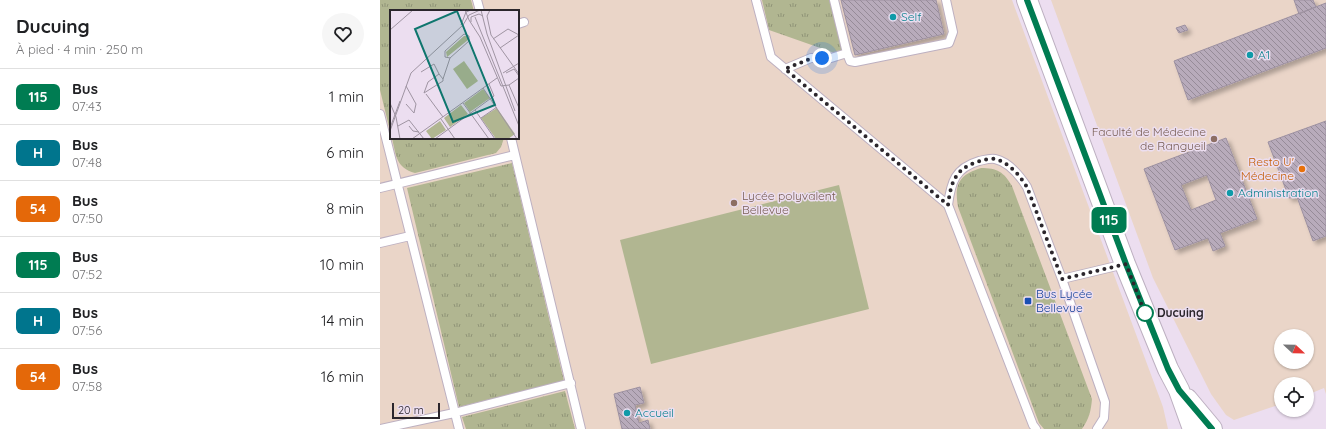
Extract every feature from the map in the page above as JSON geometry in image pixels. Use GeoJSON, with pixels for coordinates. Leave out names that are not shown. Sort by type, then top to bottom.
{"type":"FeatureCollection","features":[{"type":"Feature","properties":{"kind":"street"},"geometry":{"type":"LineString","coordinates":[[1027,0],[1126,264],[1165,362],[1179,390],[1193,429]]}},
{"type":"Feature","properties":{"kind":"street"},"geometry":{"type":"LineString","coordinates":[[1178,429],[1179,390]]}},
{"type":"Feature","properties":{"kind":"street"},"geometry":{"type":"LineString","coordinates":[[1179,390],[1212,429]]}},
{"type":"Feature","properties":{"kind":"lane"},"geometry":{"type":"LineString","coordinates":[[478,0],[480,10]]}},
{"type":"Feature","properties":{"kind":"lane"},"geometry":{"type":"LineString","coordinates":[[756,0],[771,57],[948,205]]}},
{"type":"Feature","properties":{"kind":"lane"},"geometry":{"type":"LineString","coordinates":[[834,0],[847,53],[850,61],[855,62],[949,43],[953,32],[946,0]]}},
{"type":"Feature","properties":{"kind":"lane"},"geometry":{"type":"LineString","coordinates":[[785,69],[812,58],[832,58],[847,53]]}},
{"type":"Feature","properties":{"kind":"lane"},"geometry":{"type":"LineString","coordinates":[[380,114],[459,429]]}},
{"type":"Feature","properties":{"kind":"lane"},"geometry":{"type":"LineString","coordinates":[[511,139],[581,429]]}},
{"type":"Feature","properties":{"kind":"lane"},"geometry":{"type":"LineString","coordinates":[[380,188],[515,155]]}},
{"type":"Feature","properties":{"kind":"lane"},"geometry":{"type":"LineString","coordinates":[[1036,429],[1033,425],[948,205],[950,187],[957,174],[970,164],[985,160],[995,159],[1008,166],[1019,175],[1027,187],[1062,279],[1105,402],[1104,418],[1097,429]]}},
{"type":"Feature","properties":{"kind":"lane"},"geometry":{"type":"LineString","coordinates":[[380,243],[410,236]]}},
{"type":"Feature","properties":{"kind":"lane"},"geometry":{"type":"LineString","coordinates":[[1062,279],[1126,264]]}},
{"type":"Feature","properties":{"kind":"lane"},"geometry":{"type":"LineString","coordinates":[[380,429],[454,413],[571,383]]}},
{"type":"Feature","properties":{"kind":"shaded area","name":"Lycée polyvalent Bellevue"},"geometry":{"type":"Polygon","coordinates":[[[380,0],[1012,0],[1163,407],[1168,429],[380,429],[380,0]]]}},
{"type":"Feature","properties":{"kind":"shaded area","name":"Faculté de Médecine de Rangueil"},"geometry":{"type":"Polygon","coordinates":[[[1051,0],[1326,0],[1326,394],[1324,388],[1314,392],[1314,377],[1274,377],[1274,406],[1234,420],[1226,415],[1211,394],[1153,278],[1051,0]]]}},
{"type":"Feature","properties":{"kind":"green space"},"geometry":{"type":"Polygon","coordinates":[[[380,0],[471,0],[474,10],[390,10],[390,131],[380,90],[380,0]]]}},
{"type":"Feature","properties":{"kind":"green space"},"geometry":{"type":"Polygon","coordinates":[[[762,0],[830,0],[843,56],[769,30],[762,0]]]}},
{"type":"Feature","properties":{"kind":"green space"},"geometry":{"type":"Polygon","coordinates":[[[392,139],[504,139],[501,147],[496,153],[415,173],[404,168],[400,164],[392,139]]]}},
{"type":"Feature","properties":{"kind":"green space"},"geometry":{"type":"Polygon","coordinates":[[[512,163],[564,381],[459,407],[407,188],[512,163]]]}},
{"type":"Feature","properties":{"kind":"green space"},"geometry":{"type":"Polygon","coordinates":[[[981,168],[1000,172],[1006,177],[1012,186],[1092,399],[1089,415],[1082,429],[1044,429],[1039,423],[958,207],[957,192],[960,182],[963,177],[981,168]]]}},
{"type":"Feature","properties":{"kind":"green space"},"geometry":{"type":"Polygon","coordinates":[[[839,185],[869,309],[651,364],[620,240],[839,185]]]}},
{"type":"Feature","properties":{"kind":"green space"},"geometry":{"type":"Polygon","coordinates":[[[565,391],[575,429],[466,429],[462,417],[565,391]]]}},
{"type":"Feature","properties":{"kind":"building","name":"Self"},"geometry":{"type":"Polygon","coordinates":[[[841,0],[936,0],[944,34],[855,55],[841,0]]]}},
{"type":"Feature","properties":{"kind":"building"},"geometry":{"type":"Polygon","coordinates":[[[1294,0],[1313,0],[1316,7],[1299,14],[1294,0]]]}},
{"type":"Feature","properties":{"kind":"building","name":"A1"},"geometry":{"type":"Polygon","coordinates":[[[1326,3],[1326,48],[1188,100],[1174,61],[1326,3]]]}},
{"type":"Feature","properties":{"kind":"building"},"geometry":{"type":"Polygon","coordinates":[[[1185,25],[1188,30],[1179,33],[1176,28],[1185,25]]]}},
{"type":"Feature","properties":{"kind":"building","name":"Resto U' Médecine"},"geometry":{"type":"Polygon","coordinates":[[[1326,121],[1326,236],[1313,241],[1297,197],[1289,198],[1268,142],[1326,121]]]}},
{"type":"Feature","properties":{"kind":"building","name":"Administration"},"geometry":{"type":"Polygon","coordinates":[[[1226,138],[1257,219],[1220,233],[1225,246],[1213,251],[1208,238],[1175,250],[1144,169],[1226,138]],[[1207,175],[1181,185],[1191,210],[1216,200],[1207,175]]]}},
{"type":"Feature","properties":{"kind":"building","name":"Accueil"},"geometry":{"type":"Polygon","coordinates":[[[640,387],[644,403],[635,405],[639,423],[648,420],[650,429],[622,429],[614,394],[640,387]]]}},
{"type":"Feature","properties":{"kind":"bus line","name":"115"},"geometry":{"type":"LineString","coordinates":[[1027,0],[1126,264],[1168,369],[1179,390],[1212,429]]}},
{"type":"Feature","properties":{"kind":"place","name":"Self"},"geometry":{"type":"Point","coordinates":[893,17]}},
{"type":"Feature","properties":{"kind":"place","name":"A1"},"geometry":{"type":"Point","coordinates":[1250,55]}},
{"type":"Feature","properties":{"kind":"place","name":"Faculté de Médecine de Rangueil"},"geometry":{"type":"Point","coordinates":[1214,139]}},
{"type":"Feature","properties":{"kind":"place","name":"Resto U' Médecine"},"geometry":{"type":"Point","coordinates":[1302,169]}},
{"type":"Feature","properties":{"kind":"place","name":"Administration"},"geometry":{"type":"Point","coordinates":[1230,193]}},
{"type":"Feature","properties":{"kind":"place","name":"Lycée polyvalent Bellevue"},"geometry":{"type":"Point","coordinates":[734,203]}},
{"type":"Feature","properties":{"kind":"place","name":"Bus Lycée Bellevue"},"geometry":{"type":"Point","coordinates":[1028,301]}},
{"type":"Feature","properties":{"kind":"place","name":"Ducuing"},"geometry":{"type":"Point","coordinates":[1145,313]}},
{"type":"Feature","properties":{"kind":"place","name":"Accueil"},"geometry":{"type":"Point","coordinates":[627,413]}},
{"type":"Feature","properties":{"kind":"route"},"geometry":{"type":"LineString","coordinates":[[822,58],[812,58],[785,69],[948,205],[950,187],[957,174],[970,164],[995,159],[1008,166],[1019,175],[1027,187],[1062,279],[1126,264],[1146,316],[1145,313]]}}]}
